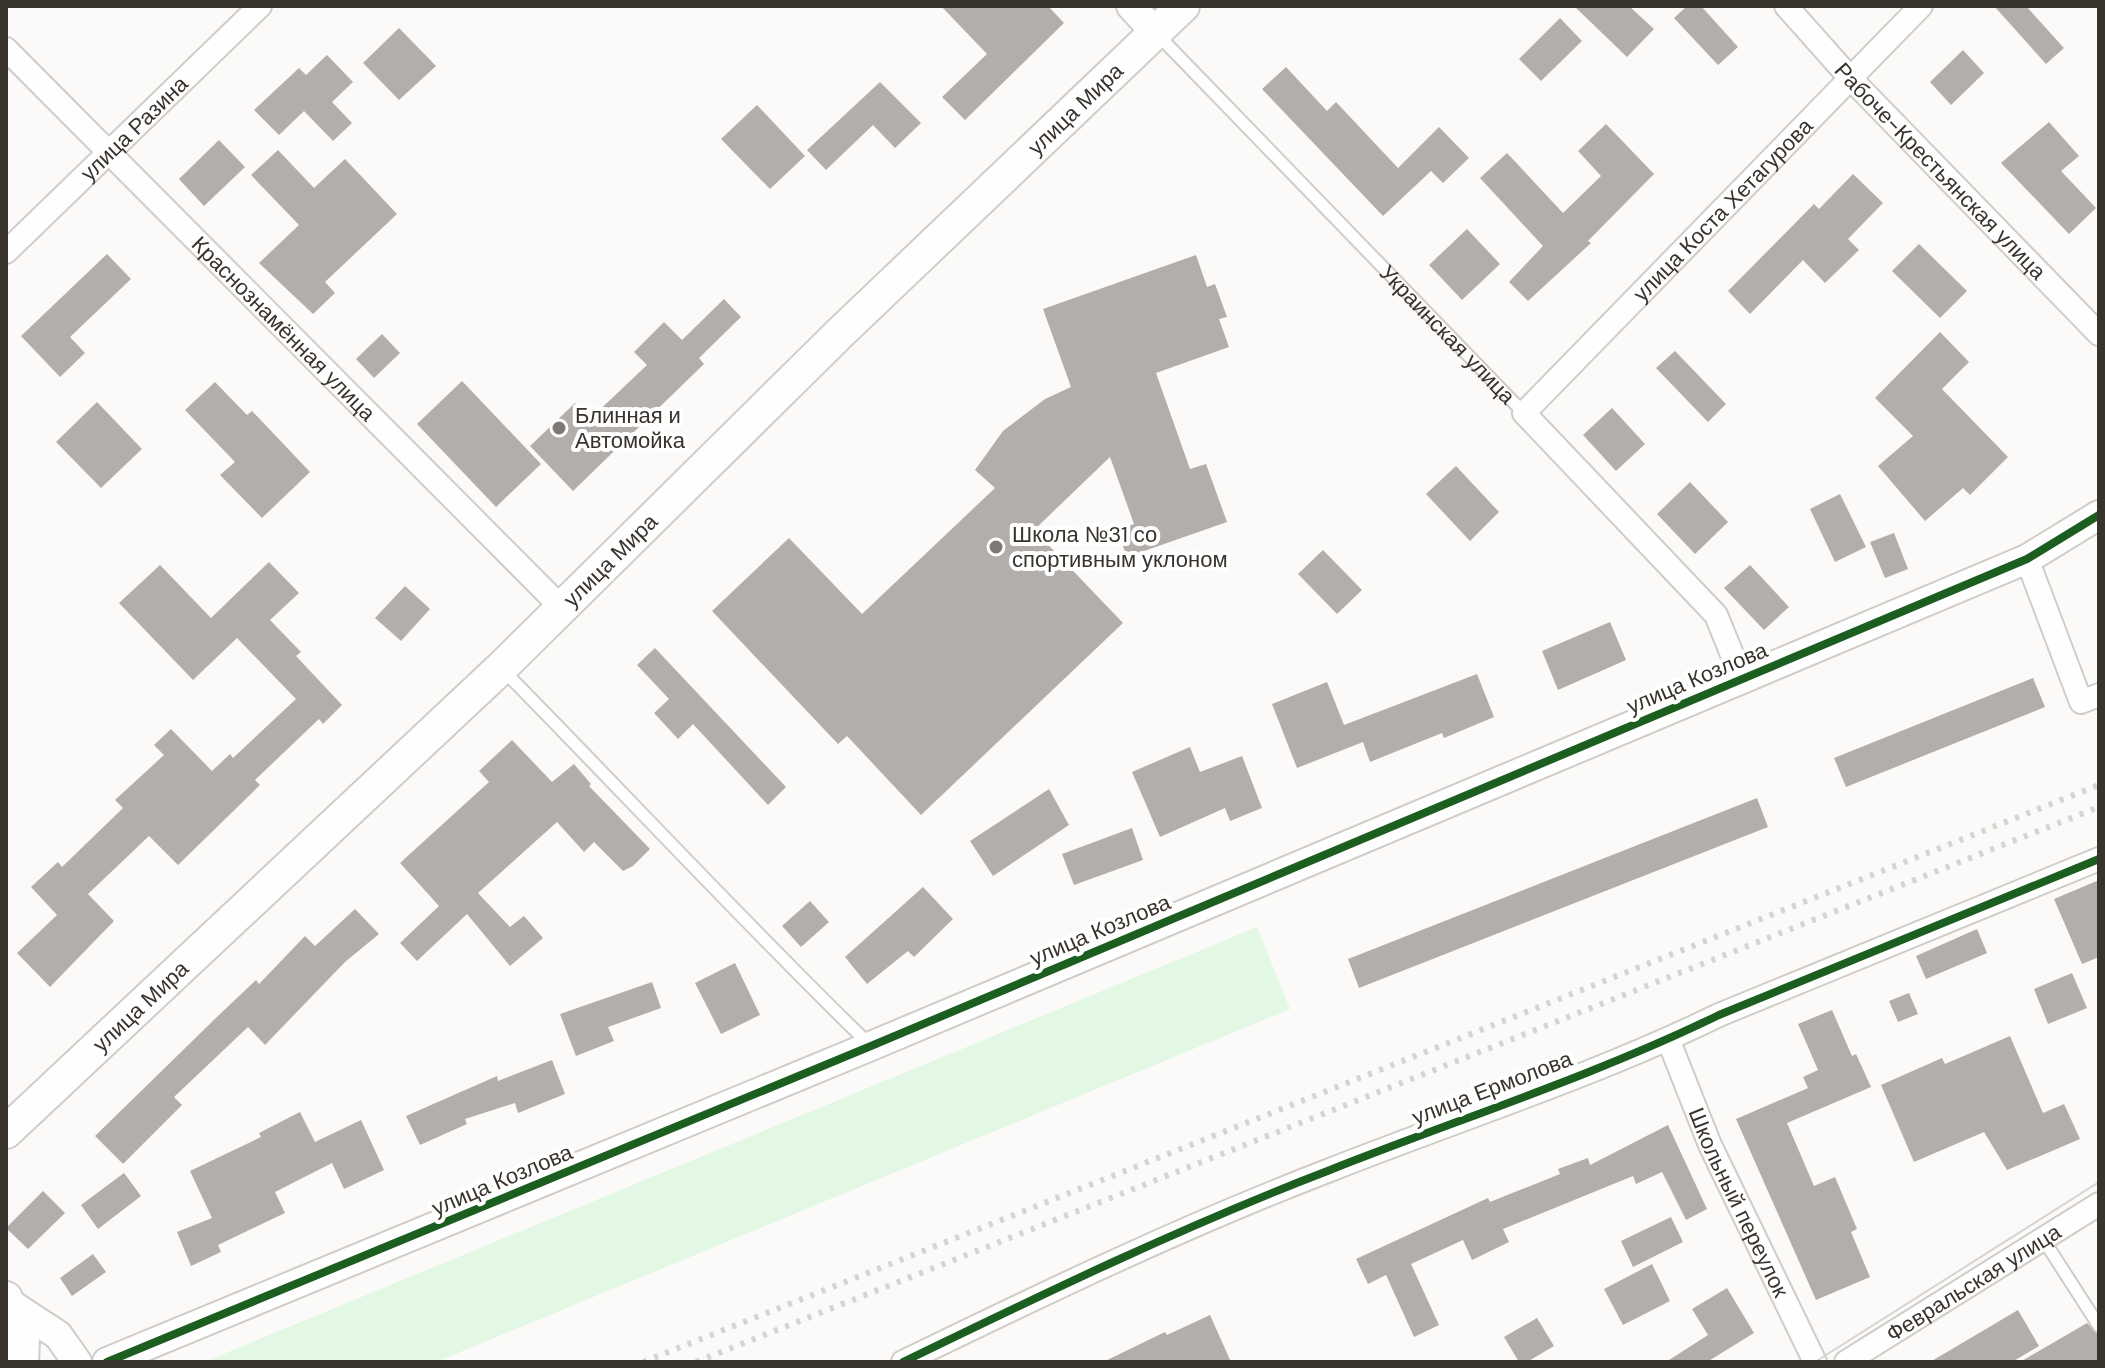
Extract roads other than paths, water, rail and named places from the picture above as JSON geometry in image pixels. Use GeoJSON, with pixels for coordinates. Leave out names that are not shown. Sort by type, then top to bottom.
{"type":"FeatureCollection","features":[{"type":"Feature","properties":{"kind":"main road","name":"улица Мира"},"geometry":{"type":"LineString","coordinates":[[6,1132],[501,668],[1183,6]]}},
{"type":"Feature","properties":{"kind":"main road","name":"улица Мира"},"geometry":{"type":"LineString","coordinates":[[6,1149],[32,1107]]}},
{"type":"Feature","properties":{"kind":"main road"},"geometry":{"type":"LineString","coordinates":[[8,1300],[23,1340],[22,1362]]}},
{"type":"Feature","properties":{"kind":"street","name":"улица Разина"},"geometry":{"type":"LineString","coordinates":[[6,252],[260,6]]}},
{"type":"Feature","properties":{"kind":"street","name":"Украинская улица"},"geometry":{"type":"LineString","coordinates":[[1131,6],[1155,32]]}},
{"type":"Feature","properties":{"kind":"street","name":"Рабоче-Крестьянская улица"},"geometry":{"type":"LineString","coordinates":[[1786,6],[1851,79],[2099,334]]}},
{"type":"Feature","properties":{"kind":"street","name":"улица Коста Хетагурова"},"geometry":{"type":"LineString","coordinates":[[1524,413],[1921,6]]}},
{"type":"Feature","properties":{"kind":"street","name":"Краснознамённая улица"},"geometry":{"type":"LineString","coordinates":[[6,49],[561,607]]}},
{"type":"Feature","properties":{"kind":"street","name":"Украинская улица"},"geometry":{"type":"LineString","coordinates":[[1524,413],[1716,615],[1742,679]]}},
{"type":"Feature","properties":{"kind":"street","name":"улица Козлова"},"geometry":{"type":"LineString","coordinates":[[107,1362],[871,1046],[2027,559],[2099,515]]}},
{"type":"Feature","properties":{"kind":"street"},"geometry":{"type":"LineString","coordinates":[[2027,559],[2081,702],[2099,695]]}},
{"type":"Feature","properties":{"kind":"street","name":"улица Ермолова"},"geometry":{"type":"LineString","coordinates":[[903,1362],[1067,1282],[1327,1171],[1668,1039],[1719,1015],[2099,859]]}},
{"type":"Feature","properties":{"kind":"street","name":"Школьный переулок"},"geometry":{"type":"LineString","coordinates":[[1668,1039],[1710,1145],[1815,1362]]}},
{"type":"Feature","properties":{"kind":"street","name":"Февральская улица"},"geometry":{"type":"LineString","coordinates":[[1846,1362],[2099,1204]]}},
{"type":"Feature","properties":{"kind":"street"},"geometry":{"type":"LineString","coordinates":[[8,1300],[58,1335],[77,1362]]}},
{"type":"Feature","properties":{"kind":"lane","name":"Украинская улица"},"geometry":{"type":"LineString","coordinates":[[1155,32],[1524,413]]}},
{"type":"Feature","properties":{"kind":"lane"},"geometry":{"type":"LineString","coordinates":[[501,668],[677,847],[757,936],[871,1046]]}},
{"type":"Feature","properties":{"kind":"lane"},"geometry":{"type":"LineString","coordinates":[[2043,1239],[2099,1326]]}},
{"type":"Feature","properties":{"kind":"tram line"},"geometry":{"type":"LineString","coordinates":[[1815,1362],[2099,1182]]}},
{"type":"Feature","properties":{"kind":"railway"},"geometry":{"type":"LineString","coordinates":[[643,1362],[2099,785]]}},
{"type":"Feature","properties":{"kind":"railway"},"geometry":{"type":"LineString","coordinates":[[696,1362],[2099,807]]}},
{"type":"Feature","properties":{"kind":"place","name":"Блинная и Автомойка"},"geometry":{"type":"Point","coordinates":[559,428]}},
{"type":"Feature","properties":{"kind":"place","name":"Школа №31 со спортивным уклоном"},"geometry":{"type":"Point","coordinates":[996,547]}}]}
